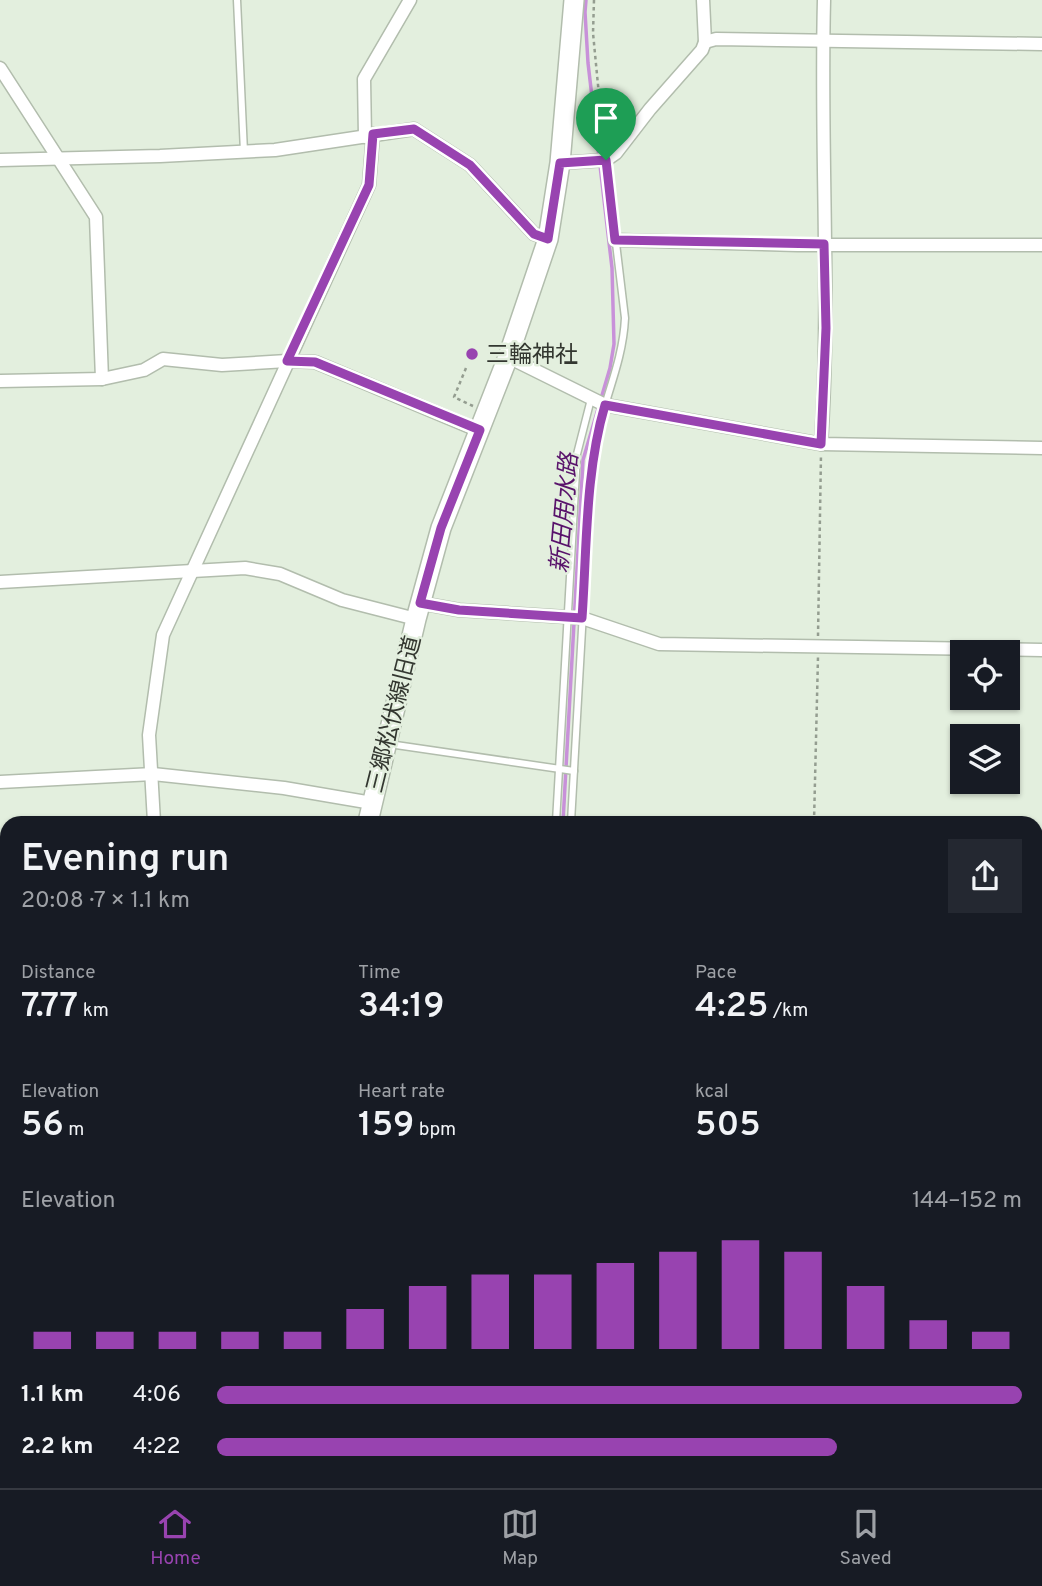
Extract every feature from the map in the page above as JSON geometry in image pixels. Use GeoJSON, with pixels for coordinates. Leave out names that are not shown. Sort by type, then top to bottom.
{"type":"FeatureCollection","features":[{"type":"Feature","properties":{"kind":"street"},"geometry":{"type":"LineString","coordinates":[[154,816],[149,735],[163,635],[369,185],[365,79],[410,0]]}},
{"type":"Feature","properties":{"kind":"street","name":"三郷松伏線旧道"},"geometry":{"type":"LineString","coordinates":[[369,816],[418,611],[441,528],[508,357],[548,239],[560,163],[573,0]]}},
{"type":"Feature","properties":{"kind":"street"},"geometry":{"type":"LineString","coordinates":[[560,163],[600,160],[616,153],[650,109],[702,50],[705,41],[703,0]]}},
{"type":"Feature","properties":{"kind":"street"},"geometry":{"type":"LineString","coordinates":[[821,444],[826,328],[824,0]]}},
{"type":"Feature","properties":{"kind":"street"},"geometry":{"type":"LineString","coordinates":[[705,41],[1042,44]]}},
{"type":"Feature","properties":{"kind":"street"},"geometry":{"type":"LineString","coordinates":[[0,68],[96,217],[102,379]]}},
{"type":"Feature","properties":{"kind":"street"},"geometry":{"type":"LineString","coordinates":[[0,160],[59,160],[275,150],[414,129],[470,165],[534,234],[548,239]]}},
{"type":"Feature","properties":{"kind":"street"},"geometry":{"type":"LineString","coordinates":[[615,240],[1042,245]]}},
{"type":"Feature","properties":{"kind":"street"},"geometry":{"type":"LineString","coordinates":[[508,357],[605,405],[821,444],[1042,448]]}},
{"type":"Feature","properties":{"kind":"street"},"geometry":{"type":"LineString","coordinates":[[0,381],[102,379],[144,370],[163,359],[222,365],[315,362],[484,421]]}},
{"type":"Feature","properties":{"kind":"street"},"geometry":{"type":"LineString","coordinates":[[0,582],[245,568],[280,574],[342,600],[418,611],[459,610],[582,618],[659,644],[1042,650]]}},
{"type":"Feature","properties":{"kind":"street"},"geometry":{"type":"LineString","coordinates":[[0,782],[153,774],[284,788],[372,803]]}},
{"type":"Feature","properties":{"kind":"lane"},"geometry":{"type":"LineString","coordinates":[[237,0],[244,152]]}},
{"type":"Feature","properties":{"kind":"lane"},"geometry":{"type":"LineString","coordinates":[[571,816],[592,472],[596,435],[618,369],[625,318],[615,240],[600,160]]}},
{"type":"Feature","properties":{"kind":"lane"},"geometry":{"type":"LineString","coordinates":[[556,816],[577,454],[591,399]]}},
{"type":"Feature","properties":{"kind":"lane"},"geometry":{"type":"LineString","coordinates":[[564,700],[577,701]]}},
{"type":"Feature","properties":{"kind":"lane"},"geometry":{"type":"LineString","coordinates":[[387,744],[574,771]]}},
{"type":"Feature","properties":{"kind":"path"},"geometry":{"type":"LineString","coordinates":[[594,0],[593,33],[600,160]]}},
{"type":"Feature","properties":{"kind":"path"},"geometry":{"type":"LineString","coordinates":[[466,368],[454,397],[484,421]]}},
{"type":"Feature","properties":{"kind":"waterway","name":"新田用水路"},"geometry":{"type":"LineString","coordinates":[[563,816],[583,460],[610,368],[614,344],[612,268],[588,63],[586,0]]}},
{"type":"Feature","properties":{"kind":"place","name":"三輪神社"},"geometry":{"type":"Point","coordinates":[472,354]}},
{"type":"Feature","properties":{"kind":"route"},"geometry":{"type":"LineString","coordinates":[[414,129],[470,165],[534,234],[548,239],[560,163],[606,160],[615,240],[824,244],[826,328],[821,444],[605,405],[596,435],[592,472],[582,618],[459,610],[420,603],[441,528],[480,430],[315,362],[287,361],[369,185],[373,134],[414,129]]}}]}
